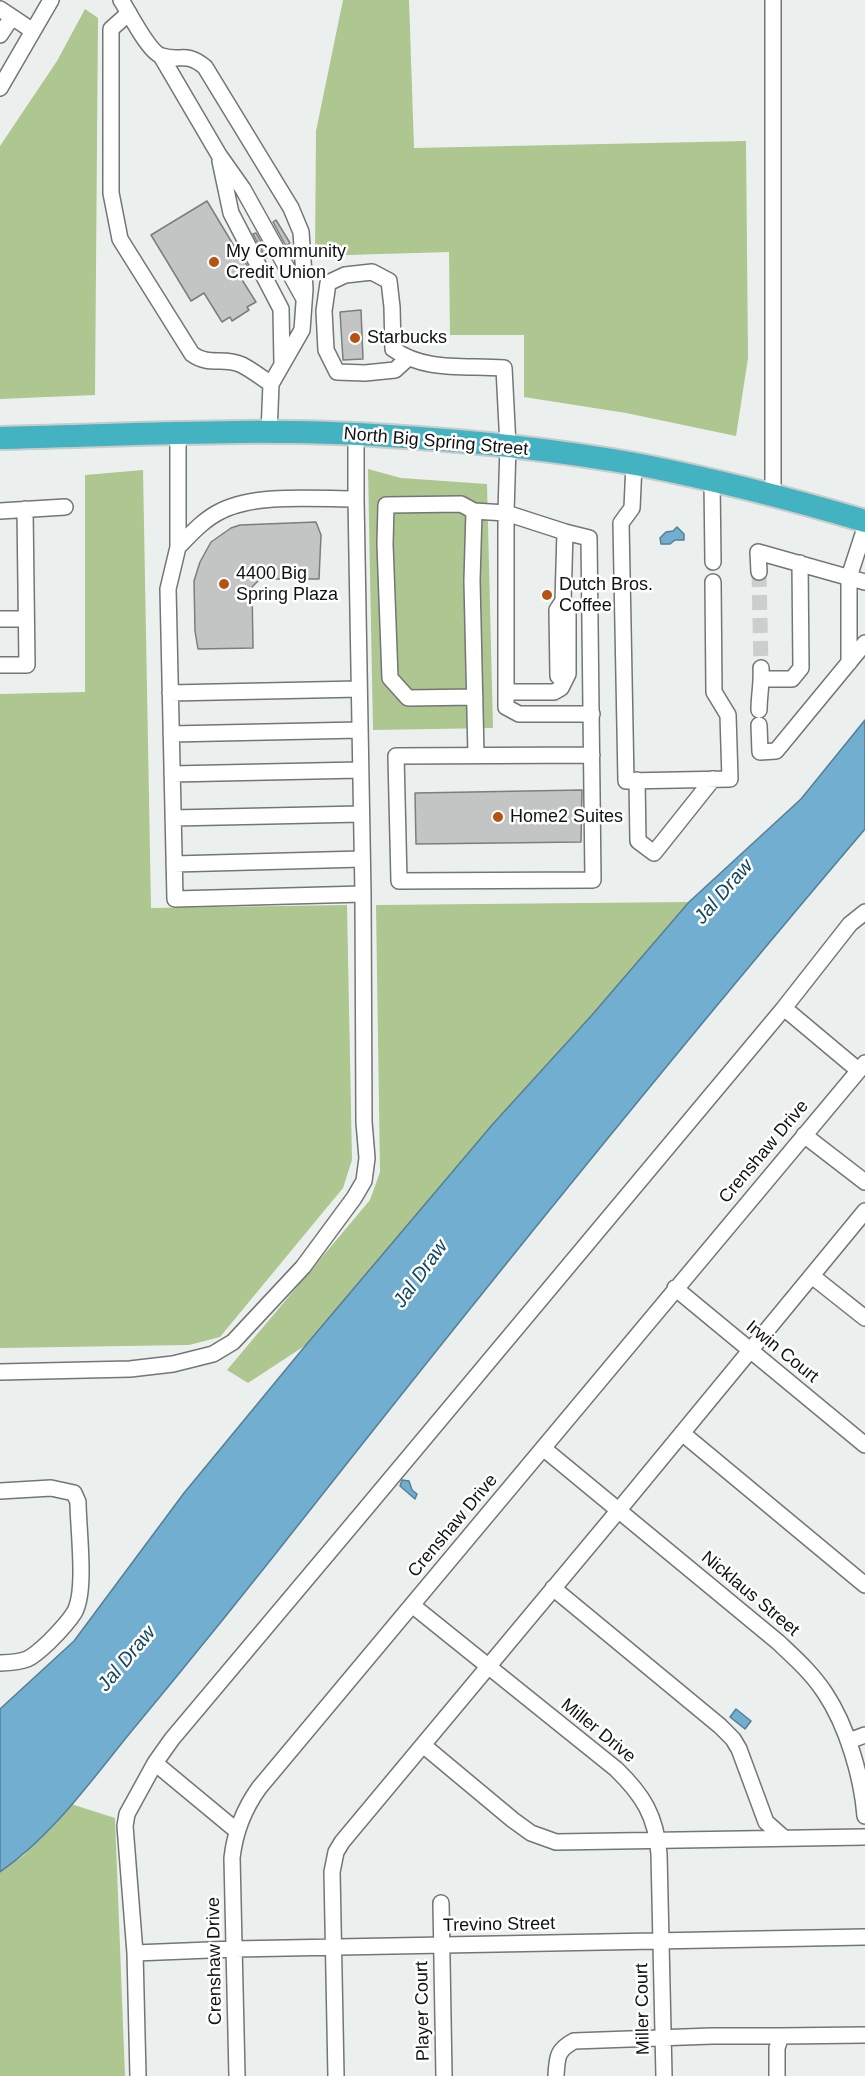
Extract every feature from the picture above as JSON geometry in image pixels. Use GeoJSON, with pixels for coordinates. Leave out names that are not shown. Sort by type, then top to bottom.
{"type":"FeatureCollection","features":[{"type":"Feature","properties":{"kind":"highway","name":"North Big Spring Street"},"geometry":{"type":"LineString","coordinates":[[0,438],[178,434],[356,434],[508,446],[634,464],[772,495],[865,521]]}},
{"type":"Feature","properties":{"kind":"street"},"geometry":{"type":"LineString","coordinates":[[0,88],[51,0]]}},
{"type":"Feature","properties":{"kind":"street"},"geometry":{"type":"LineString","coordinates":[[772,495],[773,0]]}},
{"type":"Feature","properties":{"kind":"street"},"geometry":{"type":"LineString","coordinates":[[271,384],[242,365],[225,361],[202,361],[192,354],[120,238],[111,193],[111,29],[125,7],[153,50],[161,56],[219,155],[291,292],[297,308],[298,338]]}},
{"type":"Feature","properties":{"kind":"street"},"geometry":{"type":"LineString","coordinates":[[0,35],[6,13],[33,31]]}},
{"type":"Feature","properties":{"kind":"street"},"geometry":{"type":"LineString","coordinates":[[161,56],[188,56],[206,67],[291,208],[301,232],[304,299],[302,330],[271,384],[269,433]]}},
{"type":"Feature","properties":{"kind":"street"},"geometry":{"type":"LineString","coordinates":[[219,155],[243,189],[304,299]]}},
{"type":"Feature","properties":{"kind":"street"},"geometry":{"type":"LineString","coordinates":[[219,155],[231,213],[281,309],[286,358]]}},
{"type":"Feature","properties":{"kind":"street"},"geometry":{"type":"LineString","coordinates":[[407,359],[395,370],[365,373],[337,372],[326,350],[324,311],[328,283],[345,275],[372,272],[388,281],[392,307],[393,349],[407,359],[448,367],[504,368],[508,446],[506,707],[519,714],[591,714]]}},
{"type":"Feature","properties":{"kind":"street"},"geometry":{"type":"LineString","coordinates":[[178,434],[178,547],[168,588],[175,899],[363,894]]}},
{"type":"Feature","properties":{"kind":"street"},"geometry":{"type":"LineString","coordinates":[[0,1372],[130,1369],[173,1364],[213,1354],[233,1342],[303,1267],[364,1181],[367,1158],[364,1122],[356,434]]}},
{"type":"Feature","properties":{"kind":"street"},"geometry":{"type":"LineString","coordinates":[[634,464],[632,508],[621,523],[626,781],[730,779],[728,715],[714,692],[713,582]]}},
{"type":"Feature","properties":{"kind":"street"},"geometry":{"type":"LineString","coordinates":[[712,481],[713,562]]}},
{"type":"Feature","properties":{"kind":"street"},"geometry":{"type":"LineString","coordinates":[[178,547],[197,527],[221,511],[250,500],[356,499]]}},
{"type":"Feature","properties":{"kind":"street"},"geometry":{"type":"LineString","coordinates":[[475,697],[408,698],[390,678],[385,544],[386,505],[461,504],[474,511],[506,513],[589,538],[594,880],[399,881],[396,756],[592,755]]}},
{"type":"Feature","properties":{"kind":"street"},"geometry":{"type":"LineString","coordinates":[[0,511],[65,507]]}},
{"type":"Feature","properties":{"kind":"street"},"geometry":{"type":"LineString","coordinates":[[0,665],[27,665],[25,509]]}},
{"type":"Feature","properties":{"kind":"street"},"geometry":{"type":"LineString","coordinates":[[474,511],[472,580],[476,755]]}},
{"type":"Feature","properties":{"kind":"street"},"geometry":{"type":"LineString","coordinates":[[849,663],[849,577],[865,528]]}},
{"type":"Feature","properties":{"kind":"street"},"geometry":{"type":"LineString","coordinates":[[506,692],[554,692],[561,688],[568,674],[568,608],[563,601],[565,532]]}},
{"type":"Feature","properties":{"kind":"street"},"geometry":{"type":"LineString","coordinates":[[759,572],[758,552],[865,582]]}},
{"type":"Feature","properties":{"kind":"street"},"geometry":{"type":"LineString","coordinates":[[800,563],[801,668],[792,679],[762,674],[759,690],[760,752],[776,752],[865,643]]}},
{"type":"Feature","properties":{"kind":"street"},"geometry":{"type":"LineString","coordinates":[[0,619],[26,619]]}},
{"type":"Feature","properties":{"kind":"street"},"geometry":{"type":"LineString","coordinates":[[170,693],[359,689]]}},
{"type":"Feature","properties":{"kind":"street"},"geometry":{"type":"LineString","coordinates":[[171,734],[360,730]]}},
{"type":"Feature","properties":{"kind":"street"},"geometry":{"type":"LineString","coordinates":[[172,774],[360,770]]}},
{"type":"Feature","properties":{"kind":"street"},"geometry":{"type":"LineString","coordinates":[[637,780],[638,841],[654,853],[713,779]]}},
{"type":"Feature","properties":{"kind":"street"},"geometry":{"type":"LineString","coordinates":[[173,818],[361,814]]}},
{"type":"Feature","properties":{"kind":"street"},"geometry":{"type":"LineString","coordinates":[[174,864],[362,859]]}},
{"type":"Feature","properties":{"kind":"street"},"geometry":{"type":"LineString","coordinates":[[138,2076],[135,1953],[125,1826],[127,1814],[155,1763],[172,1739],[784,1008],[850,924],[865,912]]}},
{"type":"Feature","properties":{"kind":"street"},"geometry":{"type":"LineString","coordinates":[[784,1008],[862,1066]]}},
{"type":"Feature","properties":{"kind":"street","name":"Crenshaw Drive"},"geometry":{"type":"LineString","coordinates":[[237,2076],[232,1858],[237,1831],[247,1807],[259,1788],[862,1066]]}},
{"type":"Feature","properties":{"kind":"street"},"geometry":{"type":"LineString","coordinates":[[804,1135],[865,1182]]}},
{"type":"Feature","properties":{"kind":"street"},"geometry":{"type":"LineString","coordinates":[[336,2076],[332,1872],[336,1852],[342,1842],[865,1211]]}},
{"type":"Feature","properties":{"kind":"street"},"geometry":{"type":"LineString","coordinates":[[812,1276],[865,1318]]}},
{"type":"Feature","properties":{"kind":"street","name":"Irwin Court"},"geometry":{"type":"LineString","coordinates":[[675,1288],[865,1445]]}},
{"type":"Feature","properties":{"kind":"street"},"geometry":{"type":"LineString","coordinates":[[682,1433],[865,1584]]}},
{"type":"Feature","properties":{"kind":"street","name":"Nicklaus Street"},"geometry":{"type":"LineString","coordinates":[[543,1448],[778,1642],[806,1669],[826,1694],[849,1741],[865,1816]]}},
{"type":"Feature","properties":{"kind":"street"},"geometry":{"type":"LineString","coordinates":[[0,1491],[51,1488],[74,1493],[78,1502],[81,1593],[75,1612],[60,1632],[32,1657],[24,1661],[0,1663]]}},
{"type":"Feature","properties":{"kind":"street"},"geometry":{"type":"LineString","coordinates":[[553,1588],[733,1739],[739,1749],[766,1822],[784,1838]]}},
{"type":"Feature","properties":{"kind":"street","name":"Miller Drive"},"geometry":{"type":"LineString","coordinates":[[412,1605],[616,1769],[633,1786],[653,1820],[658,1840],[661,1941]]}},
{"type":"Feature","properties":{"kind":"street"},"geometry":{"type":"LineString","coordinates":[[849,1741],[865,1735]]}},
{"type":"Feature","properties":{"kind":"street"},"geometry":{"type":"LineString","coordinates":[[423,1745],[513,1820],[541,1838],[563,1843],[865,1837]]}},
{"type":"Feature","properties":{"kind":"street"},"geometry":{"type":"LineString","coordinates":[[155,1763],[237,1831]]}},
{"type":"Feature","properties":{"kind":"street","name":"Player Court"},"geometry":{"type":"LineString","coordinates":[[441,1903],[444,2076]]}},
{"type":"Feature","properties":{"kind":"street","name":"Trevino Street"},"geometry":{"type":"LineString","coordinates":[[135,1953],[234,1949],[865,1937]]}},
{"type":"Feature","properties":{"kind":"street","name":"Miller Court"},"geometry":{"type":"LineString","coordinates":[[661,1941],[664,2076]]}},
{"type":"Feature","properties":{"kind":"street"},"geometry":{"type":"LineString","coordinates":[[556,2076],[557,2058],[563,2047],[574,2041],[865,2035]]}},
{"type":"Feature","properties":{"kind":"street"},"geometry":{"type":"LineString","coordinates":[[777,2076],[777,2048],[781,2036]]}},
{"type":"Feature","properties":{"kind":"green space"},"geometry":{"type":"Polygon","coordinates":[[[343,0],[409,0],[414,148],[746,141],[748,358],[736,436],[626,413],[524,397],[524,335],[450,335],[449,252],[315,256],[316,131],[343,0]]]}},
{"type":"Feature","properties":{"kind":"green space"},"geometry":{"type":"Polygon","coordinates":[[[85,9],[98,18],[95,395],[0,399],[0,146],[57,61],[85,9]]]}},
{"type":"Feature","properties":{"kind":"green space"},"geometry":{"type":"Polygon","coordinates":[[[368,469],[401,478],[487,484],[493,728],[373,730],[368,469]]]}},
{"type":"Feature","properties":{"kind":"green space"},"geometry":{"type":"Polygon","coordinates":[[[143,470],[151,908],[347,905],[352,1160],[343,1188],[220,1337],[189,1345],[0,1348],[0,694],[85,692],[85,475],[143,470]]]}},
{"type":"Feature","properties":{"kind":"green space"},"geometry":{"type":"Polygon","coordinates":[[[689,902],[592,1015],[492,1125],[306,1345],[248,1383],[227,1370],[370,1200],[380,1172],[376,905],[689,902]]]}},
{"type":"Feature","properties":{"kind":"green space"},"geometry":{"type":"Polygon","coordinates":[[[71,1804],[115,1818],[125,2076],[0,2076],[0,1872],[24,1855],[71,1804]]]}},
{"type":"Feature","properties":{"kind":"water"},"geometry":{"type":"Polygon","coordinates":[[[677,527],[684,534],[684,540],[661,544],[660,538],[677,527]]]}},
{"type":"Feature","properties":{"kind":"water","name":"Jal Draw"},"geometry":{"type":"Polygon","coordinates":[[[865,720],[865,829],[588,1162],[85,1789],[37,1842],[0,1872],[0,1709],[74,1641],[184,1493],[492,1125],[592,1015],[689,902],[801,799],[865,720]]]}},
{"type":"Feature","properties":{"kind":"water"},"geometry":{"type":"Polygon","coordinates":[[[402,1480],[409,1481],[412,1490],[417,1494],[415,1499],[400,1486],[402,1480]]]}},
{"type":"Feature","properties":{"kind":"water"},"geometry":{"type":"Polygon","coordinates":[[[736,1709],[751,1721],[745,1729],[730,1717],[736,1709]]]}},
{"type":"Feature","properties":{"kind":"building","name":"My Community Credit Union"},"geometry":{"type":"Polygon","coordinates":[[[207,201],[249,269],[239,275],[256,302],[247,307],[249,310],[232,321],[230,317],[222,322],[204,293],[191,301],[151,235],[207,201]]]}},
{"type":"Feature","properties":{"kind":"building"},"geometry":{"type":"Polygon","coordinates":[[[276,220],[290,243],[286,246],[273,222],[276,220]]]}},
{"type":"Feature","properties":{"kind":"building"},"geometry":{"type":"Polygon","coordinates":[[[256,233],[269,256],[266,258],[253,234],[256,233]]]}},
{"type":"Feature","properties":{"kind":"building"},"geometry":{"type":"Polygon","coordinates":[[[361,310],[363,359],[343,360],[340,312],[361,310]]]}},
{"type":"Feature","properties":{"kind":"building","name":"4400 Big Spring Plaza"},"geometry":{"type":"Polygon","coordinates":[[[316,522],[321,535],[319,579],[260,579],[252,587],[253,648],[198,649],[195,631],[194,581],[200,562],[211,542],[231,528],[240,525],[316,522]]]}},
{"type":"Feature","properties":{"kind":"building","name":"Home2 Suites"},"geometry":{"type":"Polygon","coordinates":[[[582,790],[581,842],[416,844],[415,793],[582,790]]]}},
{"type":"Feature","properties":{"kind":"tunnel"},"geometry":{"type":"LineString","coordinates":[[759,572],[761,668]]}},
{"type":"Feature","properties":{"kind":"place","name":"My Community Credit Union"},"geometry":{"type":"Point","coordinates":[214,262]}},
{"type":"Feature","properties":{"kind":"place","name":"Starbucks"},"geometry":{"type":"Point","coordinates":[355,338]}},
{"type":"Feature","properties":{"kind":"place","name":"4400 Big Spring Plaza"},"geometry":{"type":"Point","coordinates":[224,584]}},
{"type":"Feature","properties":{"kind":"place","name":"Dutch Bros. Coffee"},"geometry":{"type":"Point","coordinates":[547,595]}},
{"type":"Feature","properties":{"kind":"place","name":"Home2 Suites"},"geometry":{"type":"Point","coordinates":[498,817]}}]}
